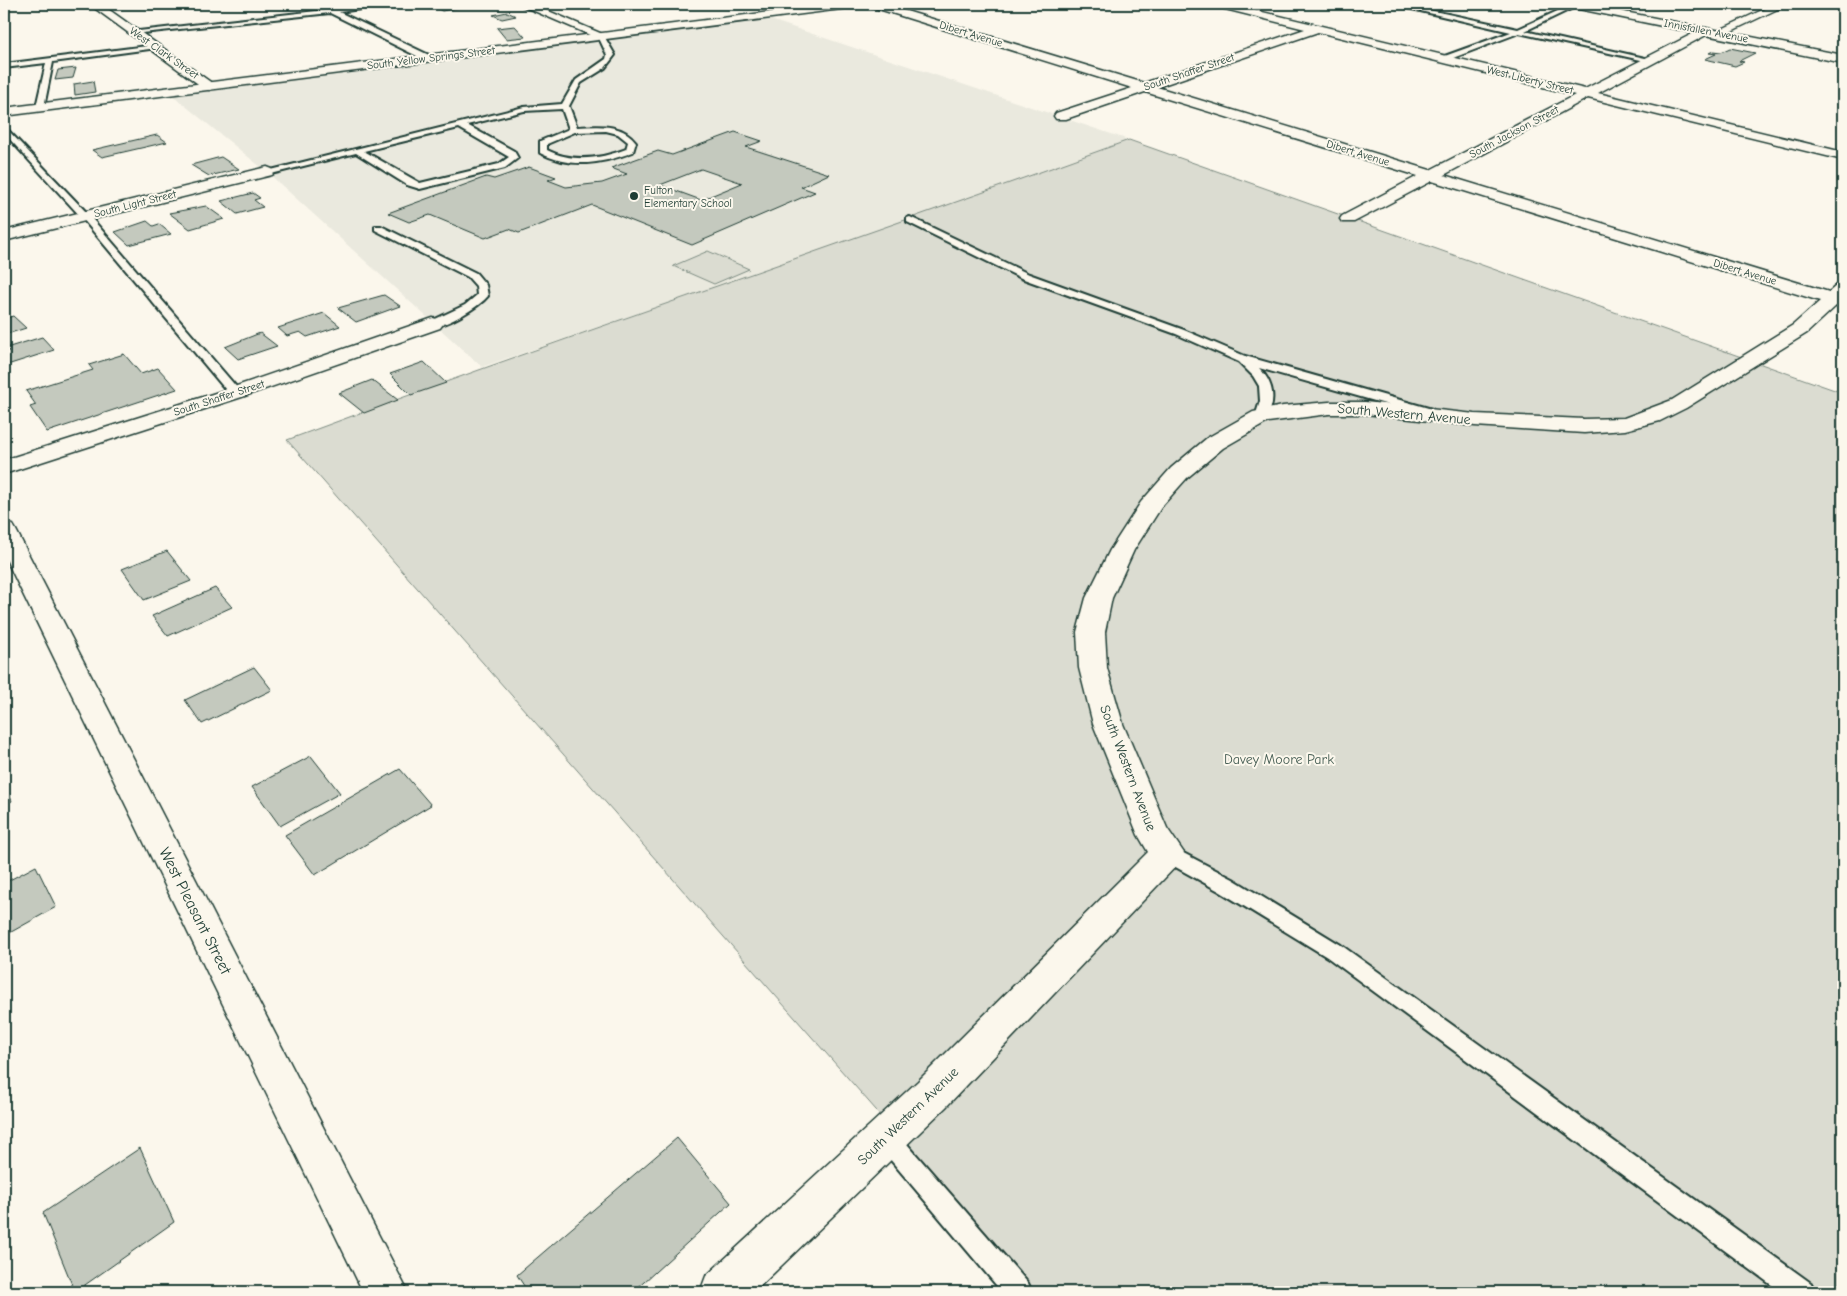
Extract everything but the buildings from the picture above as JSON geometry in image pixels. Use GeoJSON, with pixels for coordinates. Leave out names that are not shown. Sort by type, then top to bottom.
{"type":"FeatureCollection","features":[{"type":"Feature","properties":{"kind":"street","name":"West Clark Street"},"geometry":{"type":"LineString","coordinates":[[94,4],[210,86]]}},
{"type":"Feature","properties":{"kind":"street"},"geometry":{"type":"LineString","coordinates":[[523,4],[601,36]]}},
{"type":"Feature","properties":{"kind":"street","name":"South Yellow Springs Street"},"geometry":{"type":"LineString","coordinates":[[4,112],[858,4]]}},
{"type":"Feature","properties":{"kind":"street","name":"Dibert Avenue"},"geometry":{"type":"LineString","coordinates":[[872,4],[1431,175],[1840,297]]}},
{"type":"Feature","properties":{"kind":"street","name":"West Liberty Street"},"geometry":{"type":"LineString","coordinates":[[1217,4],[1843,156]]}},
{"type":"Feature","properties":{"kind":"street","name":"Innisfallen Avenue"},"geometry":{"type":"LineString","coordinates":[[1572,4],[1843,59]]}},
{"type":"Feature","properties":{"kind":"street","name":"South Jackson Street"},"geometry":{"type":"LineString","coordinates":[[1348,219],[1650,60],[1712,32],[1783,4]]}},
{"type":"Feature","properties":{"kind":"street","name":"South Shaffer Street"},"geometry":{"type":"LineString","coordinates":[[1061,116],[1318,28]]}},
{"type":"Feature","properties":{"kind":"street","name":"South Light Street"},"geometry":{"type":"LineString","coordinates":[[4,236],[266,172]]}},
{"type":"Feature","properties":{"kind":"street","name":"South Western Avenue"},"geometry":{"type":"LineString","coordinates":[[722,1292],[939,1087],[1168,853],[1154,835],[1108,724],[1093,668],[1091,632],[1099,598],[1122,550],[1153,502],[1179,473],[1215,443],[1261,417],[1283,412],[1329,408],[1365,408],[1475,420],[1584,426],[1625,424],[1652,416],[1679,404],[1800,329],[1840,297]]}},
{"type":"Feature","properties":{"kind":"street","name":"South Shaffer Street"},"geometry":{"type":"LineString","coordinates":[[4,467],[235,393],[433,324]]}},
{"type":"Feature","properties":{"kind":"street","name":"West Pleasant Street"},"geometry":{"type":"LineString","coordinates":[[4,530],[386,1292]]}},
{"type":"Feature","properties":{"kind":"lane"},"geometry":{"type":"LineString","coordinates":[[316,4],[428,58]]}},
{"type":"Feature","properties":{"kind":"lane"},"geometry":{"type":"LineString","coordinates":[[133,32],[393,4]]}},
{"type":"Feature","properties":{"kind":"lane"},"geometry":{"type":"LineString","coordinates":[[1240,10],[1260,4]]}},
{"type":"Feature","properties":{"kind":"lane"},"geometry":{"type":"LineString","coordinates":[[1392,4],[1650,60]]}},
{"type":"Feature","properties":{"kind":"lane"},"geometry":{"type":"LineString","coordinates":[[1445,59],[1519,31],[1572,4]]}},
{"type":"Feature","properties":{"kind":"lane"},"geometry":{"type":"LineString","coordinates":[[565,106],[580,80],[609,62],[611,56],[601,36]]}},
{"type":"Feature","properties":{"kind":"lane"},"geometry":{"type":"LineString","coordinates":[[4,66],[155,47]]}},
{"type":"Feature","properties":{"kind":"lane"},"geometry":{"type":"LineString","coordinates":[[40,107],[50,60]]}},
{"type":"Feature","properties":{"kind":"lane"},"geometry":{"type":"LineString","coordinates":[[266,172],[524,109],[565,106]]}},
{"type":"Feature","properties":{"kind":"lane"},"geometry":{"type":"LineString","coordinates":[[565,106],[574,130]]}},
{"type":"Feature","properties":{"kind":"lane"},"geometry":{"type":"LineString","coordinates":[[357,150],[410,183],[420,186],[502,166],[514,158],[510,153],[460,125]]}},
{"type":"Feature","properties":{"kind":"lane"},"geometry":{"type":"LineString","coordinates":[[4,128],[85,216],[235,393]]}},
{"type":"Feature","properties":{"kind":"lane"},"geometry":{"type":"LineString","coordinates":[[598,128],[617,130],[628,135],[632,142],[630,150],[614,156],[571,162],[554,159],[543,151],[544,143],[574,130],[598,128]]}},
{"type":"Feature","properties":{"kind":"lane"},"geometry":{"type":"LineString","coordinates":[[910,220],[1025,276],[1180,332],[1241,359],[1442,416]]}},
{"type":"Feature","properties":{"kind":"lane"},"geometry":{"type":"LineString","coordinates":[[378,228],[472,275],[481,285],[482,296],[476,302],[433,324]]}},
{"type":"Feature","properties":{"kind":"lane"},"geometry":{"type":"LineString","coordinates":[[1241,359],[1255,369],[1264,382],[1267,404],[1261,417]]}},
{"type":"Feature","properties":{"kind":"lane"},"geometry":{"type":"LineString","coordinates":[[1168,853],[1226,884],[1334,952],[1802,1292]]}},
{"type":"Feature","properties":{"kind":"lane"},"geometry":{"type":"LineString","coordinates":[[886,1138],[1019,1292]]}},
{"type":"Feature","properties":{"kind":"shaded area","name":"Fulton Elementary School"},"geometry":{"type":"Polygon","coordinates":[[[759,16],[1129,140],[910,220],[482,367],[267,172],[167,91],[759,16]]]}},
{"type":"Feature","properties":{"kind":"green space","name":"Davey Moore Park"},"geometry":{"type":"Polygon","coordinates":[[[1129,140],[1843,393],[1843,1292],[1036,1292],[287,440],[1129,140]]]}},
{"type":"Feature","properties":{"kind":"green space"},"geometry":{"type":"Polygon","coordinates":[[[708,251],[749,269],[714,284],[673,266],[708,251]]]}},
{"type":"Feature","properties":{"kind":"place","name":"Fulton Elementary School"},"geometry":{"type":"Point","coordinates":[634,196]}}]}
